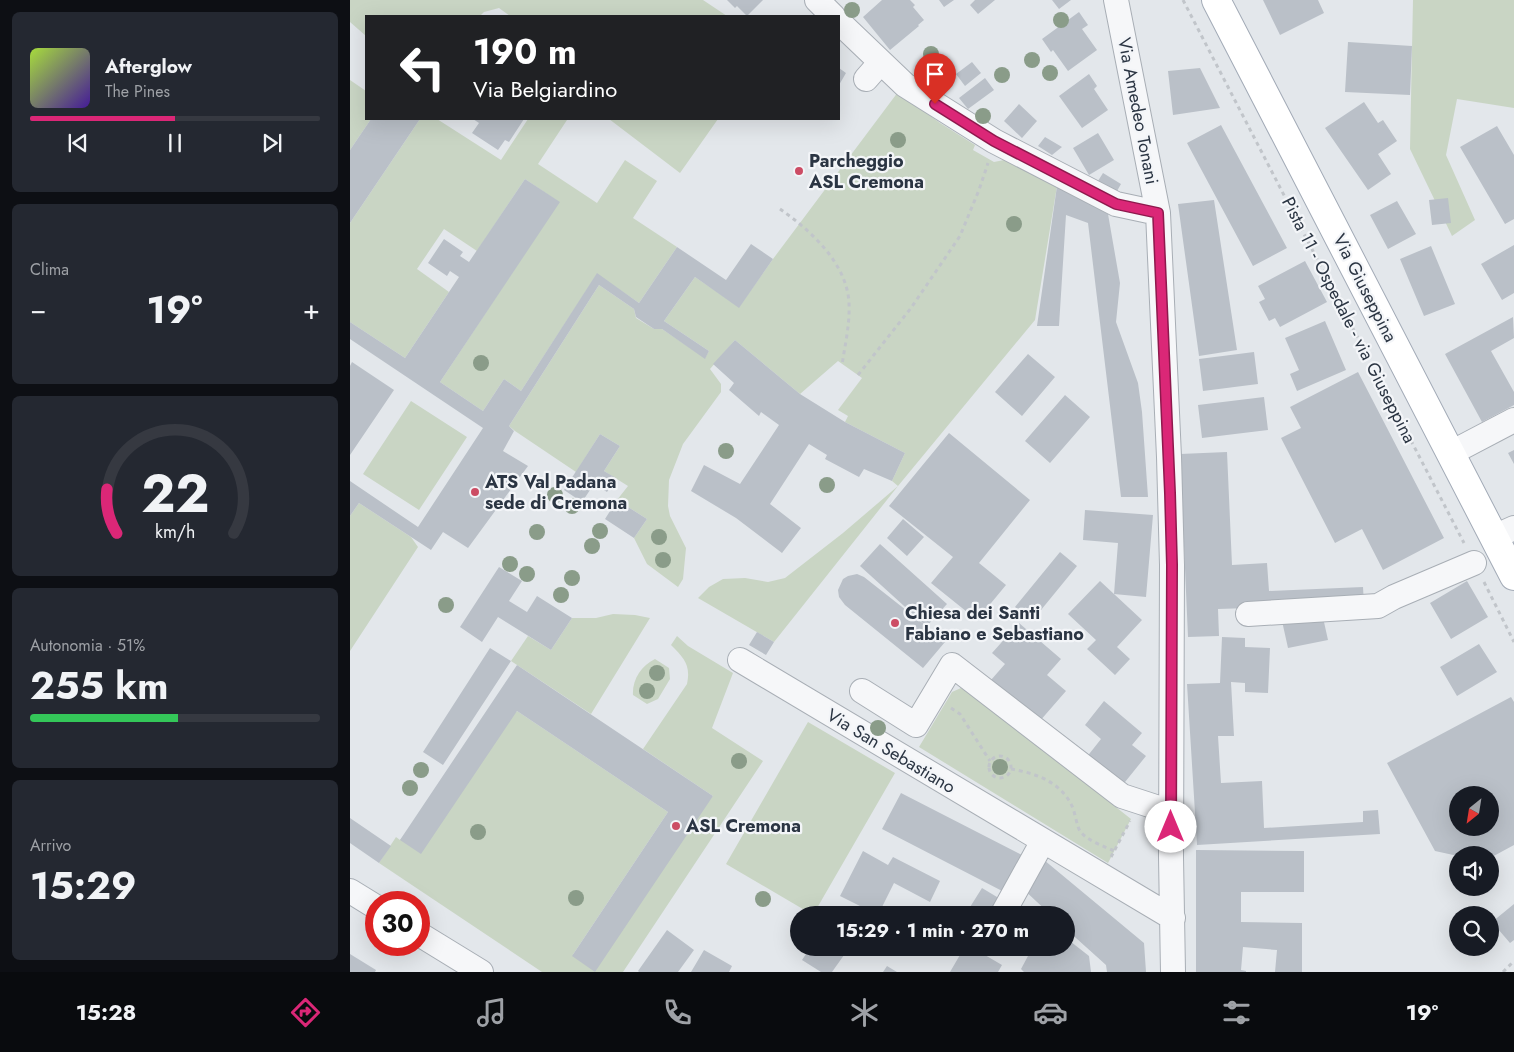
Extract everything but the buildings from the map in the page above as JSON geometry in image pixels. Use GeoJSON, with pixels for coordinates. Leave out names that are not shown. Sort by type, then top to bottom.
{"type":"FeatureCollection","features":[{"type":"Feature","properties":{"kind":"main road","name":"Via Giuseppina"},"geometry":{"type":"LineString","coordinates":[[1216,0],[1451,453],[1504,532],[1514,576]]}},
{"type":"Feature","properties":{"kind":"street"},"geometry":{"type":"LineString","coordinates":[[817,0],[832,15]]}},
{"type":"Feature","properties":{"kind":"street","name":"Via Amedeo Tonani"},"geometry":{"type":"LineString","coordinates":[[1116,0],[1158,213],[1172,565],[1171,812],[1173,972]]}},
{"type":"Feature","properties":{"kind":"street"},"geometry":{"type":"LineString","coordinates":[[840,23],[873,71],[905,85],[994,141],[1116,204],[1158,213]]}},
{"type":"Feature","properties":{"kind":"street"},"geometry":{"type":"LineString","coordinates":[[1451,453],[1514,420]]}},
{"type":"Feature","properties":{"kind":"street"},"geometry":{"type":"LineString","coordinates":[[1248,614],[1378,606],[1394,597],[1474,563]]}},
{"type":"Feature","properties":{"kind":"street","name":"Via San Sebastiano"},"geometry":{"type":"LineString","coordinates":[[740,660],[1173,918]]}},
{"type":"Feature","properties":{"kind":"street"},"geometry":{"type":"LineString","coordinates":[[862,691],[916,726],[952,666],[1122,796],[1171,812]]}},
{"type":"Feature","properties":{"kind":"street"},"geometry":{"type":"LineString","coordinates":[[1007,906],[1042,841]]}},
{"type":"Feature","properties":{"kind":"street"},"geometry":{"type":"LineString","coordinates":[[350,891],[365,900]]}},
{"type":"Feature","properties":{"kind":"street"},"geometry":{"type":"LineString","coordinates":[[430,944],[453,965],[481,972]]}},
{"type":"Feature","properties":{"kind":"path","name":"Pista 11 - Ospedale - via Giuseppina"},"geometry":{"type":"LineString","coordinates":[[1183,0],[1514,642]]}},
{"type":"Feature","properties":{"kind":"path"},"geometry":{"type":"LineString","coordinates":[[858,375],[911,308],[960,236],[979,190],[994,141]]}},
{"type":"Feature","properties":{"kind":"path"},"geometry":{"type":"LineString","coordinates":[[780,209],[800,223],[831,256],[846,282],[849,303],[848,325],[842,365]]}},
{"type":"Feature","properties":{"kind":"path"},"geometry":{"type":"LineString","coordinates":[[960,714],[990,762],[990,772],[996,777],[1003,777],[1010,773],[1011,769],[1008,759],[1002,756],[995,757],[990,762]]}},
{"type":"Feature","properties":{"kind":"path"},"geometry":{"type":"LineString","coordinates":[[1011,769],[1031,772],[1050,782],[1066,794],[1078,820],[1079,830],[1085,836],[1114,851]]}},
{"type":"Feature","properties":{"kind":"path"},"geometry":{"type":"LineString","coordinates":[[1101,875],[1140,802]]}},
{"type":"Feature","properties":{"kind":"path"},"geometry":{"type":"LineString","coordinates":[[1503,972],[1514,960]]}},
{"type":"Feature","properties":{"kind":"green space"},"geometry":{"type":"Polygon","coordinates":[[[350,0],[703,0],[726,15],[509,15],[499,8],[484,12],[481,15],[365,15],[365,35],[350,22],[350,0]]]}},
{"type":"Feature","properties":{"kind":"green space"},"geometry":{"type":"Polygon","coordinates":[[[1413,0],[1514,0],[1514,108],[1457,99],[1446,155],[1475,220],[1452,236],[1410,149],[1413,0]]]}},
{"type":"Feature","properties":{"kind":"green space"},"geometry":{"type":"Polygon","coordinates":[[[350,80],[365,90],[365,120],[370,120],[350,150],[350,80]]]}},
{"type":"Feature","properties":{"kind":"green space"},"geometry":{"type":"Polygon","coordinates":[[[898,92],[940,123],[975,145],[973,150],[994,162],[1004,160],[1057,186],[1035,320],[898,486],[892,481],[905,453],[845,422],[848,416],[838,410],[862,378],[838,361],[800,394],[735,340],[710,369],[721,384],[721,392],[683,444],[669,480],[668,506],[670,516],[686,548],[683,579],[678,587],[647,564],[634,538],[647,519],[617,500],[628,486],[604,471],[620,446],[600,434],[576,472],[509,426],[599,285],[634,309],[636,318],[654,329],[662,329],[705,358],[709,351],[664,321],[695,277],[739,307],[898,92]]]}},
{"type":"Feature","properties":{"kind":"green space"},"geometry":{"type":"Polygon","coordinates":[[[419,120],[439,120],[501,160],[527,120],[567,120],[538,164],[597,203],[625,160],[657,181],[633,218],[677,247],[639,303],[597,274],[521,391],[504,379],[483,411],[440,382],[559,202],[525,179],[477,251],[444,229],[417,269],[449,292],[405,358],[350,322],[350,223],[419,120]]]}},
{"type":"Feature","properties":{"kind":"green space"},"geometry":{"type":"Polygon","coordinates":[[[610,120],[717,120],[680,173],[610,120]]]}},
{"type":"Feature","properties":{"kind":"green space"},"geometry":{"type":"Polygon","coordinates":[[[411,401],[467,437],[419,510],[363,474],[411,401]]]}},
{"type":"Feature","properties":{"kind":"green space"},"geometry":{"type":"Polygon","coordinates":[[[898,486],[774,642],[698,598],[709,587],[723,579],[745,578],[768,582],[785,578],[843,533],[898,486]]]}},
{"type":"Feature","properties":{"kind":"green space"},"geometry":{"type":"Polygon","coordinates":[[[359,503],[411,537],[418,547],[350,651],[350,516],[359,503]]]}},
{"type":"Feature","properties":{"kind":"green space"},"geometry":{"type":"Polygon","coordinates":[[[613,614],[650,618],[591,714],[511,661],[528,636],[551,650],[572,618],[596,618],[613,614]]]}},
{"type":"Feature","properties":{"kind":"green space"},"geometry":{"type":"Polygon","coordinates":[[[677,636],[688,646],[733,673],[712,728],[763,761],[623,972],[542,972],[430,897],[430,891],[421,891],[379,863],[396,837],[400,840],[517,711],[668,812],[572,956],[713,796],[643,749],[687,684],[688,672],[685,662],[671,645],[677,636]]]}},
{"type":"Feature","properties":{"kind":"green space"},"geometry":{"type":"Polygon","coordinates":[[[655,659],[669,668],[670,679],[658,699],[647,704],[633,695],[633,689],[638,674],[655,659]]]}},
{"type":"Feature","properties":{"kind":"green space"},"geometry":{"type":"Polygon","coordinates":[[[961,688],[969,691],[1131,819],[1108,863],[919,747],[952,692],[961,688]]]}},
{"type":"Feature","properties":{"kind":"green space"},"geometry":{"type":"Polygon","coordinates":[[[808,722],[895,773],[818,906],[798,906],[726,864],[808,722]]]}},
{"type":"Feature","properties":{"kind":"place","name":"Parcheggio ASL Cremona"},"geometry":{"type":"Point","coordinates":[799,171]}},
{"type":"Feature","properties":{"kind":"place","name":"ATS Val Padana sede di Cremona"},"geometry":{"type":"Point","coordinates":[475,492]}},
{"type":"Feature","properties":{"kind":"place","name":"Chiesa dei Santi Fabiano e Sebastiano"},"geometry":{"type":"Point","coordinates":[895,623]}},
{"type":"Feature","properties":{"kind":"place","name":"ASL Cremona"},"geometry":{"type":"Point","coordinates":[676,826]}},
{"type":"Feature","properties":{"kind":"route"},"geometry":{"type":"LineString","coordinates":[[935,104],[994,141],[1116,204],[1158,213],[1170,457],[1172,565],[1171,827]]}}]}
